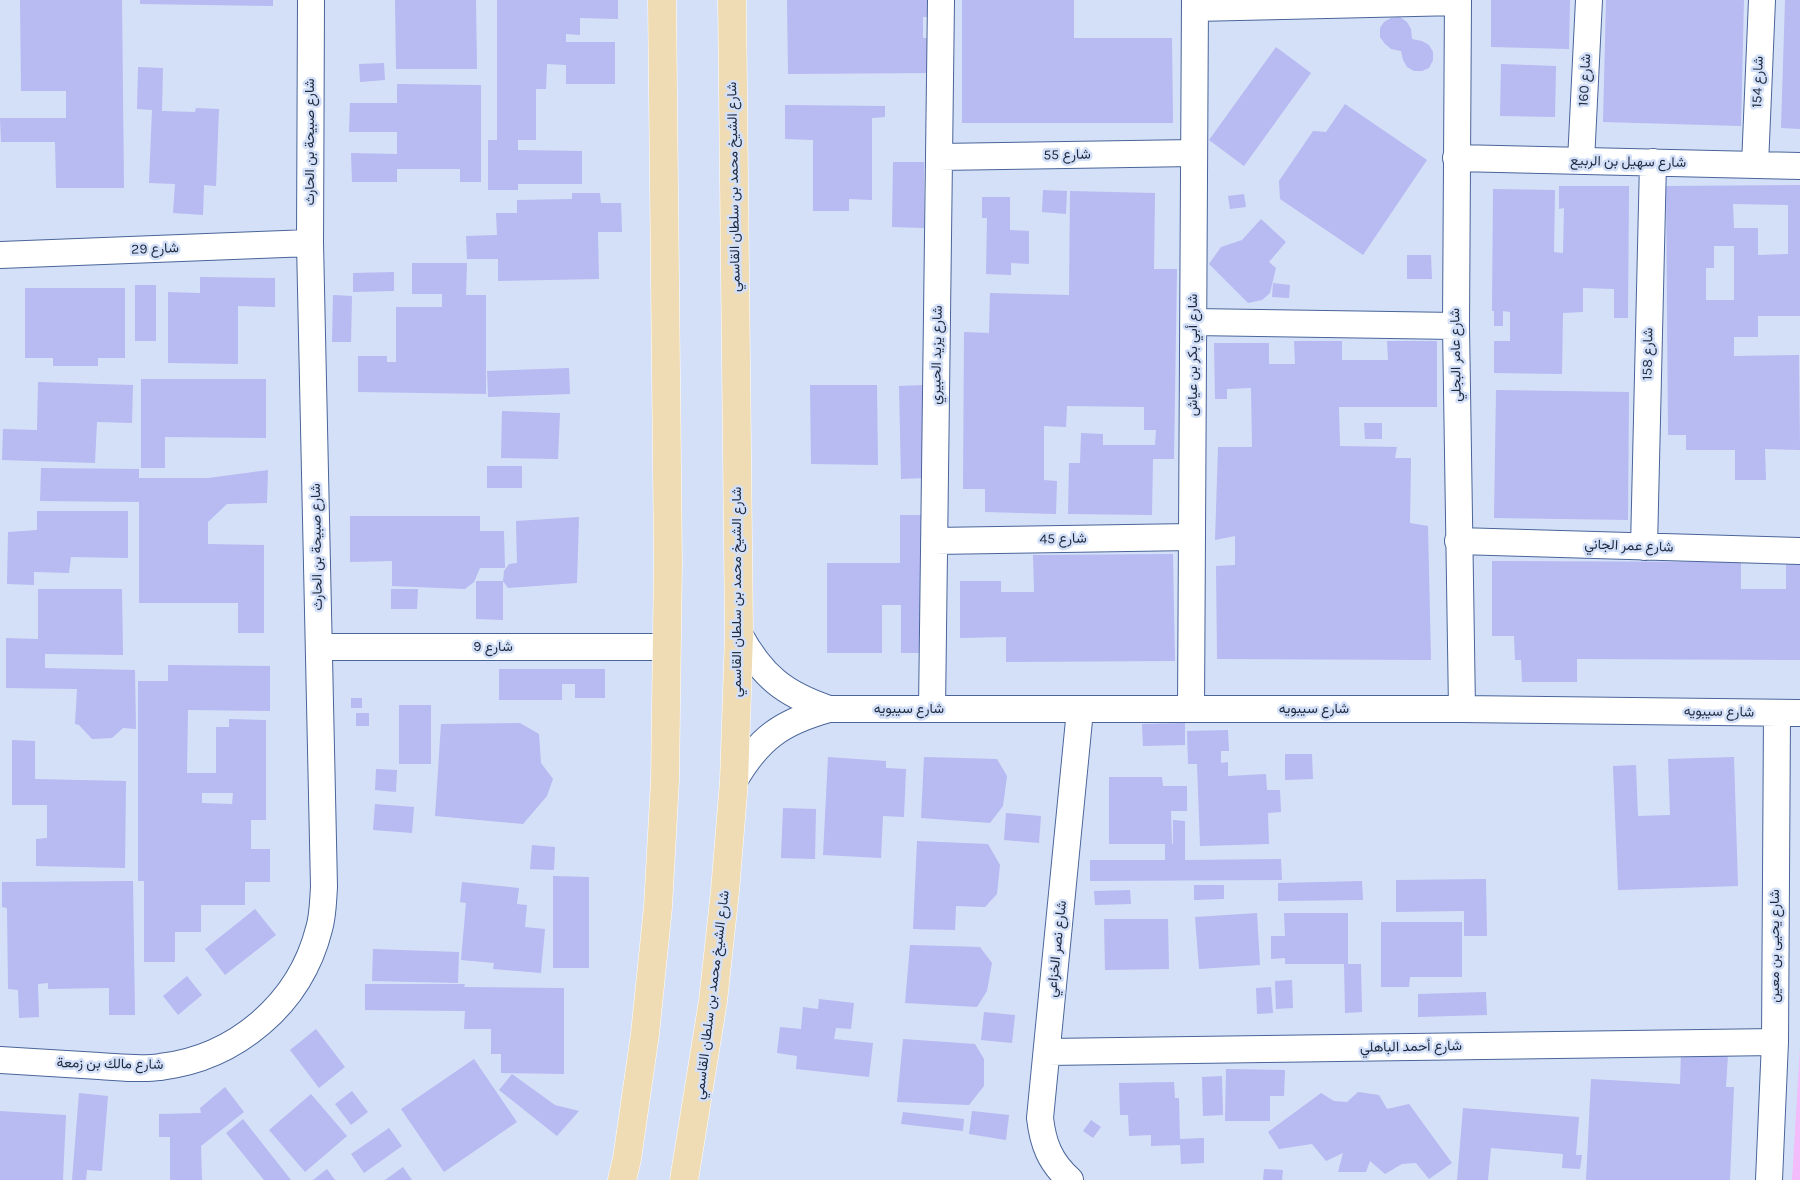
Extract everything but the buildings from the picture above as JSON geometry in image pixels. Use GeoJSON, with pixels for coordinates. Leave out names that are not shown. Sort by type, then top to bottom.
{"type":"FeatureCollection","features":[{"type":"Feature","properties":{"kind":"main road"},"geometry":{"type":"LineString","coordinates":[[620,1173],[645,1034],[658,907],[665,780],[668,542],[662,0]]}},
{"type":"Feature","properties":{"kind":"main road","name":"شارع الشيخ محمد بن سلطان القاسمي"},"geometry":{"type":"LineString","coordinates":[[684,1180],[713,1001],[734,781],[739,634],[732,0]]}},
{"type":"Feature","properties":{"kind":"street","name":"شارع صبيحة بن الحارث"},"geometry":{"type":"LineString","coordinates":[[218,1052],[254,1030],[283,1002],[305,967],[320,928],[324,888],[310,243],[311,0]]}},
{"type":"Feature","properties":{"kind":"street","name":"شارع يزيد الحبيري"},"geometry":{"type":"LineString","coordinates":[[932,710],[941,0]]}},
{"type":"Feature","properties":{"kind":"street","name":"شارع 160"},"geometry":{"type":"LineString","coordinates":[[1581,160],[1589,0]]}},
{"type":"Feature","properties":{"kind":"street","name":"شارع 154"},"geometry":{"type":"LineString","coordinates":[[1755,165],[1762,0]]}},
{"type":"Feature","properties":{"kind":"street"},"geometry":{"type":"LineString","coordinates":[[1195,4],[1458,1]]}},
{"type":"Feature","properties":{"kind":"street","name":"شارع عامر البجلي"},"geometry":{"type":"LineString","coordinates":[[1458,1],[1456,326],[1462,709]]}},
{"type":"Feature","properties":{"kind":"street","name":"شارع أبي بكر بن عياش"},"geometry":{"type":"LineString","coordinates":[[1191,709],[1195,4]]}},
{"type":"Feature","properties":{"kind":"street","name":"شارع 55"},"geometry":{"type":"LineString","coordinates":[[939,157],[1194,153]]}},
{"type":"Feature","properties":{"kind":"street","name":"شارع سهيل بن الربيع"},"geometry":{"type":"LineString","coordinates":[[1456,158],[1800,166]]}},
{"type":"Feature","properties":{"kind":"street","name":"شارع 158"},"geometry":{"type":"LineString","coordinates":[[1644,546],[1652,162]]}},
{"type":"Feature","properties":{"kind":"street","name":"شارع 29"},"geometry":{"type":"LineString","coordinates":[[0,255],[310,243]]}},
{"type":"Feature","properties":{"kind":"street"},"geometry":{"type":"LineString","coordinates":[[1194,322],[1456,326]]}},
{"type":"Feature","properties":{"kind":"street","name":"شارع 45"},"geometry":{"type":"LineString","coordinates":[[934,540],[1192,537]]}},
{"type":"Feature","properties":{"kind":"street","name":"شارع عمر الجاني"},"geometry":{"type":"LineString","coordinates":[[1458,541],[1800,551]]}},
{"type":"Feature","properties":{"kind":"street","name":"شارع سيبويه"},"geometry":{"type":"LineString","coordinates":[[739,634],[751,655],[766,674],[806,701],[829,709]]}},
{"type":"Feature","properties":{"kind":"street","name":"شارع 9"},"geometry":{"type":"LineString","coordinates":[[319,646],[667,646]]}},
{"type":"Feature","properties":{"kind":"street","name":"شارع سيبويه"},"geometry":{"type":"LineString","coordinates":[[734,781],[746,760],[763,741],[782,726],[805,716],[829,709],[1462,709],[1788,713]]}},
{"type":"Feature","properties":{"kind":"street","name":"شارع نصر الخزاعي"},"geometry":{"type":"LineString","coordinates":[[1070,1180],[1059,1170],[1048,1154],[1042,1136],[1040,1118],[1080,710]]}},
{"type":"Feature","properties":{"kind":"street","name":"شارع يحيى بن معين"},"geometry":{"type":"LineString","coordinates":[[1769,1180],[1788,713]]}},
{"type":"Feature","properties":{"kind":"street","name":"شارع أحمد الباهلي"},"geometry":{"type":"LineString","coordinates":[[1047,1052],[1774,1042]]}},
{"type":"Feature","properties":{"kind":"street","name":"شارع مالك بن زمعة"},"geometry":{"type":"LineString","coordinates":[[0,1060],[158,1068],[189,1062],[218,1052]]}},
{"type":"Feature","properties":{"kind":"shaded area"},"geometry":{"type":"Polygon","coordinates":[[[1800,1048],[1800,1180],[1792,1180],[1800,1048]]]}}]}
